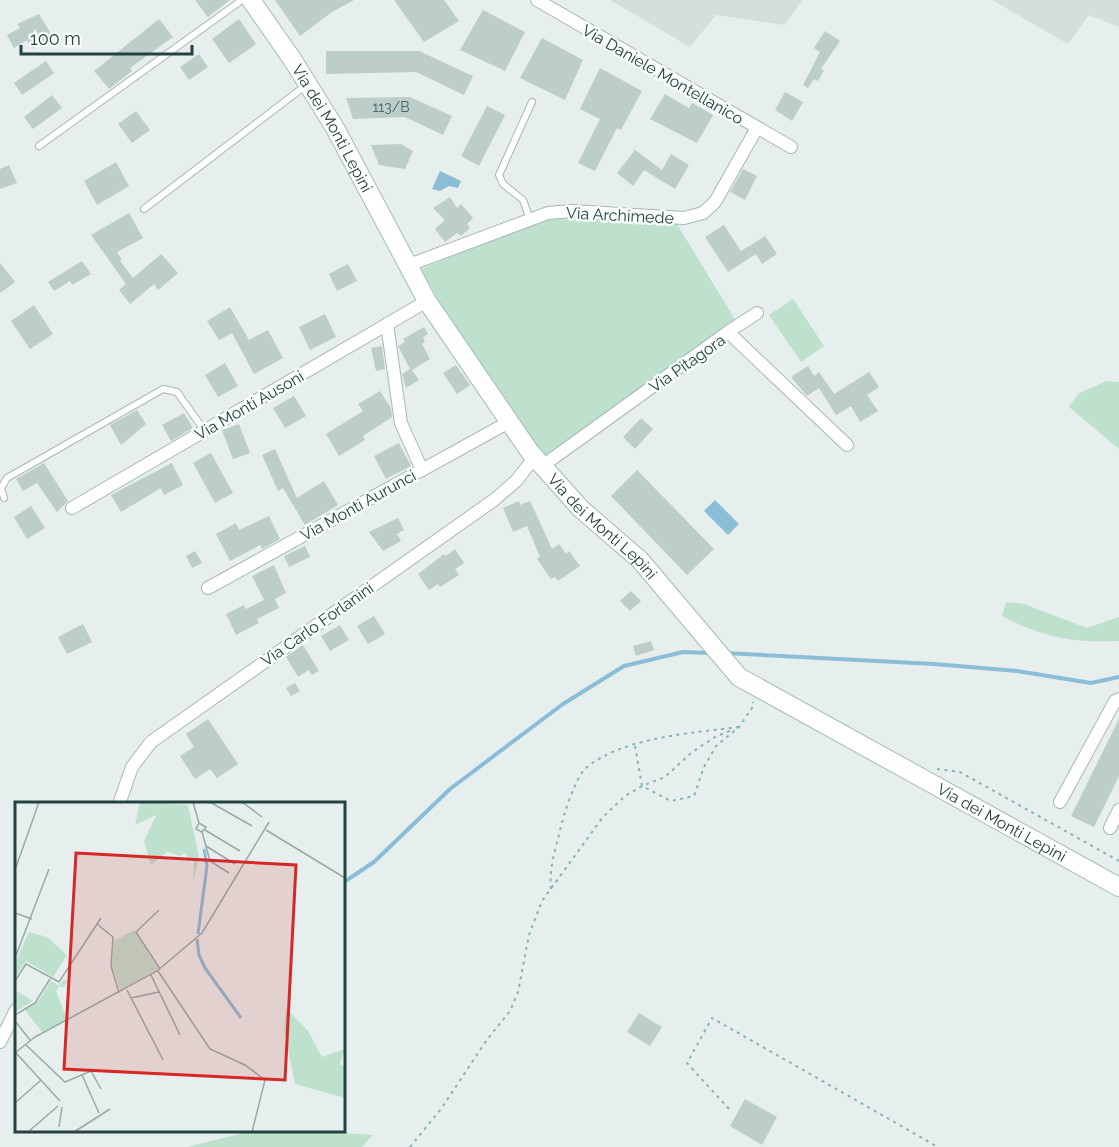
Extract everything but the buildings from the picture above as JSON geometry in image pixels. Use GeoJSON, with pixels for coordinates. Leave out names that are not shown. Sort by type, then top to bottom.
{"type":"FeatureCollection","features":[{"type":"Feature","properties":{"kind":"street","name":"Via dei Monti Lepini"},"geometry":{"type":"LineString","coordinates":[[250,0],[307,84],[358,168],[427,301],[509,422],[538,462],[581,509],[633,553],[739,677],[1119,886]]}},
{"type":"Feature","properties":{"kind":"street","name":"Via Daniele Montellanico"},"geometry":{"type":"LineString","coordinates":[[537,0],[791,147]]}},
{"type":"Feature","properties":{"kind":"street","name":"Via Archimede"},"geometry":{"type":"LineString","coordinates":[[409,265],[530,219],[561,212],[684,218],[703,213],[715,202],[757,128]]}},
{"type":"Feature","properties":{"kind":"street","name":"Via Monti Ausoni"},"geometry":{"type":"LineString","coordinates":[[72,508],[427,301]]}},
{"type":"Feature","properties":{"kind":"street"},"geometry":{"type":"LineString","coordinates":[[728,332],[757,313]]}},
{"type":"Feature","properties":{"kind":"street"},"geometry":{"type":"LineString","coordinates":[[387,324],[401,423],[422,470]]}},
{"type":"Feature","properties":{"kind":"street","name":"Via Pitagora"},"geometry":{"type":"LineString","coordinates":[[538,462],[728,332],[847,446]]}},
{"type":"Feature","properties":{"kind":"street","name":"Via Monti Aurunci"},"geometry":{"type":"LineString","coordinates":[[208,588],[509,422]]}},
{"type":"Feature","properties":{"kind":"street","name":"Via Carlo Forlanini"},"geometry":{"type":"LineString","coordinates":[[120,802],[132,766],[151,742],[494,500],[538,462]]}},
{"type":"Feature","properties":{"kind":"street"},"geometry":{"type":"LineString","coordinates":[[1060,801],[1114,701],[1119,699]]}},
{"type":"Feature","properties":{"kind":"street"},"geometry":{"type":"LineString","coordinates":[[1110,828],[1119,810]]}},
{"type":"Feature","properties":{"kind":"street"},"geometry":{"type":"LineString","coordinates":[[0,1042],[15,1012]]}},
{"type":"Feature","properties":{"kind":"lane"},"geometry":{"type":"LineString","coordinates":[[39,146],[242,0]]}},
{"type":"Feature","properties":{"kind":"lane"},"geometry":{"type":"LineString","coordinates":[[144,209],[307,84]]}},
{"type":"Feature","properties":{"kind":"lane"},"geometry":{"type":"LineString","coordinates":[[530,219],[523,200],[503,184],[499,175],[532,102]]}},
{"type":"Feature","properties":{"kind":"lane"},"geometry":{"type":"LineString","coordinates":[[4,498],[1,488],[7,478],[163,389],[177,392],[205,431]]}},
{"type":"Feature","properties":{"kind":"path"},"geometry":{"type":"LineString","coordinates":[[642,786],[671,801],[694,796],[704,767],[716,746],[739,727],[754,705],[749,682]]}},
{"type":"Feature","properties":{"kind":"path"},"geometry":{"type":"LineString","coordinates":[[551,889],[550,875],[564,813],[585,769],[623,748],[739,727]]}},
{"type":"Feature","properties":{"kind":"path"},"geometry":{"type":"LineString","coordinates":[[410,1147],[441,1109],[486,1041],[510,1011],[518,992],[529,935],[542,901],[603,817],[625,796],[665,777],[691,753],[715,736],[739,727]]}},
{"type":"Feature","properties":{"kind":"path"},"geometry":{"type":"LineString","coordinates":[[635,745],[642,786]]}},
{"type":"Feature","properties":{"kind":"path"},"geometry":{"type":"LineString","coordinates":[[918,777],[934,769],[960,772],[1119,861]]}},
{"type":"Feature","properties":{"kind":"path"},"geometry":{"type":"LineString","coordinates":[[729,1109],[687,1063],[712,1018],[938,1147]]}},
{"type":"Feature","properties":{"kind":"shaded area"},"geometry":{"type":"Polygon","coordinates":[[[610,0],[802,0],[785,25],[716,15],[690,47],[610,0]]]}},
{"type":"Feature","properties":{"kind":"shaded area"},"geometry":{"type":"Polygon","coordinates":[[[992,0],[1119,0],[1119,27],[1089,15],[1068,44],[992,0]]]}},
{"type":"Feature","properties":{"kind":"green space"},"geometry":{"type":"Polygon","coordinates":[[[556,218],[677,224],[736,321],[544,458],[456,331],[421,269],[542,220],[556,218]]]}},
{"type":"Feature","properties":{"kind":"green space"},"geometry":{"type":"Polygon","coordinates":[[[793,299],[824,346],[801,362],[769,315],[793,299]]]}},
{"type":"Feature","properties":{"kind":"green space"},"geometry":{"type":"Polygon","coordinates":[[[1106,381],[1119,382],[1119,449],[1069,407],[1078,394],[1106,381]]]}},
{"type":"Feature","properties":{"kind":"green space"},"geometry":{"type":"Polygon","coordinates":[[[1006,602],[1024,604],[1087,628],[1119,617],[1119,641],[1072,640],[1044,634],[1002,616],[1006,602]]]}},
{"type":"Feature","properties":{"kind":"green space"},"geometry":{"type":"Polygon","coordinates":[[[247,1132],[330,1132],[373,1135],[362,1147],[187,1147],[247,1132]]]}},
{"type":"Feature","properties":{"kind":"water"},"geometry":{"type":"Polygon","coordinates":[[[440,171],[461,181],[458,188],[449,186],[440,191],[432,189],[440,171]]]}},
{"type":"Feature","properties":{"kind":"water"},"geometry":{"type":"Polygon","coordinates":[[[715,500],[739,524],[728,535],[704,511],[715,500]]]}},
{"type":"Feature","properties":{"kind":"waterway"},"geometry":{"type":"LineString","coordinates":[[345,881],[374,862],[450,789],[563,704],[624,666],[683,652],[710,653]]}},
{"type":"Feature","properties":{"kind":"waterway"},"geometry":{"type":"LineString","coordinates":[[726,653],[934,664],[1017,671],[1091,683],[1119,677]]}}]}
